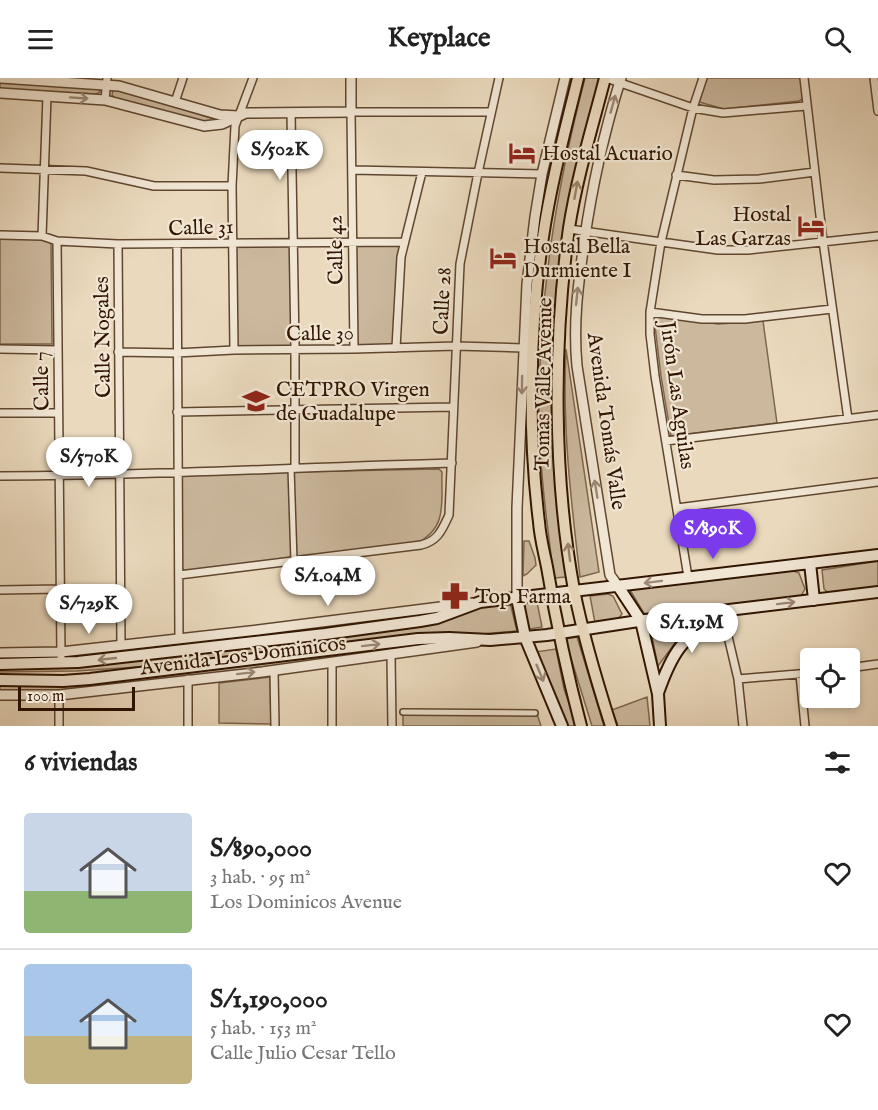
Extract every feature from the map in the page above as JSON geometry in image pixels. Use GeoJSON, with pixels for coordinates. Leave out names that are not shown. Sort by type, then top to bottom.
{"type":"FeatureCollection","features":[{"type":"Feature","properties":{"kind":"main road","name":"Tomas Valle Avenue"},"geometry":{"type":"LineString","coordinates":[[551,594],[539,523],[534,464],[534,315],[552,182],[578,78]]}},
{"type":"Feature","properties":{"kind":"main road","name":"Tomas Valle Avenue"},"geometry":{"type":"LineString","coordinates":[[605,78],[578,179],[569,229],[562,304],[558,400],[561,479],[574,591],[611,726]]}},
{"type":"Feature","properties":{"kind":"main road"},"geometry":{"type":"LineString","coordinates":[[0,664],[259,642],[437,618],[480,602],[878,555]]}},
{"type":"Feature","properties":{"kind":"main road"},"geometry":{"type":"LineString","coordinates":[[810,563],[814,600]]}},
{"type":"Feature","properties":{"kind":"main road","name":"Avenida Tomás Valle"},"geometry":{"type":"LineString","coordinates":[[618,586],[641,621],[658,694],[660,726]]}},
{"type":"Feature","properties":{"kind":"main road"},"geometry":{"type":"LineString","coordinates":[[0,680],[90,679],[418,639],[490,640],[525,637],[878,592]]}},
{"type":"Feature","properties":{"kind":"main road"},"geometry":{"type":"LineString","coordinates":[[551,594],[558,633],[581,726]]}},
{"type":"Feature","properties":{"kind":"main road"},"geometry":{"type":"LineString","coordinates":[[517,598],[525,637],[562,726]]}},
{"type":"Feature","properties":{"kind":"main road"},"geometry":{"type":"LineString","coordinates":[[658,694],[676,650],[692,632],[721,611]]}},
{"type":"Feature","properties":{"kind":"street"},"geometry":{"type":"LineString","coordinates":[[1,78],[107,81],[220,115],[238,116]]}},
{"type":"Feature","properties":{"kind":"street"},"geometry":{"type":"LineString","coordinates":[[175,102],[183,78]]}},
{"type":"Feature","properties":{"kind":"street"},"geometry":{"type":"LineString","coordinates":[[234,350],[232,186],[235,126],[253,78]]}},
{"type":"Feature","properties":{"kind":"street","name":"Calle 42"},"geometry":{"type":"LineString","coordinates":[[351,78],[354,349]]}},
{"type":"Feature","properties":{"kind":"street","name":"Calle 28"},"geometry":{"type":"LineString","coordinates":[[294,561],[421,545],[436,538],[449,514],[460,264],[499,78]]}},
{"type":"Feature","properties":{"kind":"street"},"geometry":{"type":"LineString","coordinates":[[517,598],[517,508],[527,284],[542,174],[566,78]]}},
{"type":"Feature","properties":{"kind":"street"},"geometry":{"type":"LineString","coordinates":[[605,78],[620,80],[693,108],[730,113],[806,106]]}},
{"type":"Feature","properties":{"kind":"street","name":"Jirón Las Aguilas"},"geometry":{"type":"LineString","coordinates":[[688,577],[654,365],[650,312],[661,242],[676,175],[703,78]]}},
{"type":"Feature","properties":{"kind":"street"},"geometry":{"type":"LineString","coordinates":[[804,78],[823,241],[848,419]]}},
{"type":"Feature","properties":{"kind":"street"},"geometry":{"type":"LineString","coordinates":[[874,78],[878,111]]}},
{"type":"Feature","properties":{"kind":"street","name":"Avenida Tomás Valle"},"geometry":{"type":"LineString","coordinates":[[618,586],[610,575],[574,332],[591,192],[620,80]]}},
{"type":"Feature","properties":{"kind":"street"},"geometry":{"type":"LineString","coordinates":[[105,100],[107,81]]}},
{"type":"Feature","properties":{"kind":"street"},"geometry":{"type":"LineString","coordinates":[[0,93],[105,100],[204,126],[222,124],[238,116],[252,113],[491,112]]}},
{"type":"Feature","properties":{"kind":"street"},"geometry":{"type":"LineString","coordinates":[[42,236],[47,96]]}},
{"type":"Feature","properties":{"kind":"street"},"geometry":{"type":"LineString","coordinates":[[179,575],[294,561],[295,350],[291,113]]}},
{"type":"Feature","properties":{"kind":"street"},"geometry":{"type":"LineString","coordinates":[[0,168],[86,171],[154,186],[232,186]]}},
{"type":"Feature","properties":{"kind":"street"},"geometry":{"type":"LineString","coordinates":[[352,170],[542,174]]}},
{"type":"Feature","properties":{"kind":"street"},"geometry":{"type":"LineString","coordinates":[[396,348],[404,242],[422,172]]}},
{"type":"Feature","properties":{"kind":"street"},"geometry":{"type":"LineString","coordinates":[[676,175],[714,180],[815,172]]}},
{"type":"Feature","properties":{"kind":"street"},"geometry":{"type":"LineString","coordinates":[[569,229],[718,250],[748,250],[878,236]]}},
{"type":"Feature","properties":{"kind":"street","name":"Calle 31"},"geometry":{"type":"LineString","coordinates":[[0,235],[42,236],[57,241],[118,244],[404,242]]}},
{"type":"Feature","properties":{"kind":"street","name":"Calle 7"},"geometry":{"type":"LineString","coordinates":[[57,241],[61,658]]}},
{"type":"Feature","properties":{"kind":"street","name":"Calle Nogales"},"geometry":{"type":"LineString","coordinates":[[118,244],[122,645]]}},
{"type":"Feature","properties":{"kind":"street"},"geometry":{"type":"LineString","coordinates":[[177,245],[179,638]]}},
{"type":"Feature","properties":{"kind":"street"},"geometry":{"type":"LineString","coordinates":[[650,312],[702,319],[745,319],[832,309]]}},
{"type":"Feature","properties":{"kind":"street","name":"Calle 30"},"geometry":{"type":"LineString","coordinates":[[118,352],[177,353],[456,346],[523,348]]}},
{"type":"Feature","properties":{"kind":"street"},"geometry":{"type":"LineString","coordinates":[[0,349],[57,350]]}},
{"type":"Feature","properties":{"kind":"street"},"geometry":{"type":"LineString","coordinates":[[177,412],[453,407]]}},
{"type":"Feature","properties":{"kind":"street"},"geometry":{"type":"LineString","coordinates":[[0,413],[58,413]]}},
{"type":"Feature","properties":{"kind":"street"},"geometry":{"type":"LineString","coordinates":[[666,441],[878,415]]}},
{"type":"Feature","properties":{"kind":"street"},"geometry":{"type":"LineString","coordinates":[[0,476],[121,475],[452,463]]}},
{"type":"Feature","properties":{"kind":"street"},"geometry":{"type":"LineString","coordinates":[[677,508],[878,482]]}},
{"type":"Feature","properties":{"kind":"street"},"geometry":{"type":"LineString","coordinates":[[0,590],[60,589]]}},
{"type":"Feature","properties":{"kind":"street","name":"Avenida Los Dominicos"},"geometry":{"type":"LineString","coordinates":[[0,653],[61,658],[122,645],[480,602]]}},
{"type":"Feature","properties":{"kind":"street"},"geometry":{"type":"LineString","coordinates":[[721,611],[738,679],[743,726]]}},
{"type":"Feature","properties":{"kind":"street","name":"Avenida Los Dominicos"},"geometry":{"type":"LineString","coordinates":[[0,694],[59,695],[332,663],[490,640]]}},
{"type":"Feature","properties":{"kind":"street"},"geometry":{"type":"LineString","coordinates":[[391,655],[392,726]]}},
{"type":"Feature","properties":{"kind":"street"},"geometry":{"type":"LineString","coordinates":[[332,663],[332,726]]}},
{"type":"Feature","properties":{"kind":"street"},"geometry":{"type":"LineString","coordinates":[[860,666],[878,664]]}},
{"type":"Feature","properties":{"kind":"street"},"geometry":{"type":"LineString","coordinates":[[274,670],[275,726]]}},
{"type":"Feature","properties":{"kind":"street"},"geometry":{"type":"LineString","coordinates":[[738,679],[800,674]]}},
{"type":"Feature","properties":{"kind":"street"},"geometry":{"type":"LineString","coordinates":[[188,679],[188,726]]}},
{"type":"Feature","properties":{"kind":"street"},"geometry":{"type":"LineString","coordinates":[[58,726],[59,695]]}},
{"type":"Feature","properties":{"kind":"street"},"geometry":{"type":"LineString","coordinates":[[803,708],[805,726]]}},
{"type":"Feature","properties":{"kind":"street"},"geometry":{"type":"LineString","coordinates":[[403,712],[534,712]]}},
{"type":"Feature","properties":{"kind":"shaded area"},"geometry":{"type":"Polygon","coordinates":[[[585,78],[600,78],[581,150],[561,248],[553,343],[552,440],[566,577],[554,578],[539,432],[542,326],[558,202],[585,78]]]}},
{"type":"Feature","properties":{"kind":"shaded area"},"geometry":{"type":"Polygon","coordinates":[[[707,78],[801,78],[804,98],[799,101],[724,109],[699,102],[707,78]]]}},
{"type":"Feature","properties":{"kind":"shaded area"},"geometry":{"type":"Polygon","coordinates":[[[0,81],[100,88],[100,92],[96,94],[0,89],[0,81]]]}},
{"type":"Feature","properties":{"kind":"shaded area"},"geometry":{"type":"Polygon","coordinates":[[[119,89],[219,121],[216,123],[186,119],[115,98],[112,95],[113,90],[119,89]]]}},
{"type":"Feature","properties":{"kind":"shaded area"},"geometry":{"type":"Polygon","coordinates":[[[0,237],[51,239],[52,344],[0,344],[0,237]]]}},
{"type":"Feature","properties":{"kind":"shaded area"},"geometry":{"type":"Polygon","coordinates":[[[397,245],[400,248],[393,346],[356,347],[355,246],[397,245]]]}},
{"type":"Feature","properties":{"kind":"shaded area"},"geometry":{"type":"Polygon","coordinates":[[[290,246],[293,343],[290,348],[239,347],[236,343],[235,247],[290,246]]]}},
{"type":"Feature","properties":{"kind":"shaded area"},"geometry":{"type":"Polygon","coordinates":[[[658,316],[718,324],[763,321],[777,423],[671,436],[654,318],[658,316]]]}},
{"type":"Feature","properties":{"kind":"shaded area"},"geometry":{"type":"Polygon","coordinates":[[[566,349],[599,572],[580,577],[566,434],[566,349]]]}},
{"type":"Feature","properties":{"kind":"shaded area"},"geometry":{"type":"Polygon","coordinates":[[[439,469],[442,472],[441,513],[434,530],[417,543],[185,571],[182,568],[181,478],[184,474],[439,469]]]}},
{"type":"Feature","properties":{"kind":"shaded area"},"geometry":{"type":"Polygon","coordinates":[[[524,541],[529,541],[536,565],[523,576],[524,541]]]}},
{"type":"Feature","properties":{"kind":"shaded area"},"geometry":{"type":"Polygon","coordinates":[[[878,561],[878,590],[832,596],[824,589],[822,570],[878,561]]]}},
{"type":"Feature","properties":{"kind":"shaded area"},"geometry":{"type":"Polygon","coordinates":[[[791,570],[799,573],[805,589],[801,596],[645,615],[630,590],[791,570]]]}},
{"type":"Feature","properties":{"kind":"shaded area"},"geometry":{"type":"Polygon","coordinates":[[[608,594],[613,596],[622,614],[618,619],[595,623],[590,596],[608,594]]]}},
{"type":"Feature","properties":{"kind":"shaded area"},"geometry":{"type":"Polygon","coordinates":[[[528,602],[537,602],[542,627],[530,629],[526,626],[524,606],[528,602]]]}},
{"type":"Feature","properties":{"kind":"shaded area"},"geometry":{"type":"Polygon","coordinates":[[[510,603],[517,631],[260,653],[153,666],[76,671],[0,672],[0,666],[74,666],[510,603]]]}},
{"type":"Feature","properties":{"kind":"shaded area"},"geometry":{"type":"Polygon","coordinates":[[[441,610],[441,612],[409,620],[63,661],[63,656],[441,610]]]}},
{"type":"Feature","properties":{"kind":"shaded area"},"geometry":{"type":"Polygon","coordinates":[[[687,627],[658,666],[651,632],[687,627]]]}},
{"type":"Feature","properties":{"kind":"shaded area"},"geometry":{"type":"Polygon","coordinates":[[[577,637],[604,726],[592,726],[565,639],[577,637]]]}},
{"type":"Feature","properties":{"kind":"shaded area"},"geometry":{"type":"Polygon","coordinates":[[[423,642],[449,642],[261,669],[51,691],[0,691],[0,685],[423,642]]]}},
{"type":"Feature","properties":{"kind":"shaded area"},"geometry":{"type":"Polygon","coordinates":[[[556,649],[564,689],[577,726],[566,726],[535,652],[556,649]]]}},
{"type":"Feature","properties":{"kind":"shaded area"},"geometry":{"type":"Polygon","coordinates":[[[270,677],[271,724],[219,723],[219,683],[270,677]]]}},
{"type":"Feature","properties":{"kind":"shaded area"},"geometry":{"type":"Polygon","coordinates":[[[647,697],[650,726],[618,726],[612,710],[647,697]]]}},
{"type":"Feature","properties":{"kind":"shaded area"},"geometry":{"type":"Polygon","coordinates":[[[537,714],[541,726],[403,726],[403,715],[537,714]]]}},
{"type":"Feature","properties":{"kind":"place","name":"Hostal Acuario"},"geometry":{"type":"Point","coordinates":[522,153]}},
{"type":"Feature","properties":{"kind":"place","name":"Hostal Las Garzas"},"geometry":{"type":"Point","coordinates":[811,226]}},
{"type":"Feature","properties":{"kind":"place","name":"Hostal Bella Durmiente I"},"geometry":{"type":"Point","coordinates":[503,258]}},
{"type":"Feature","properties":{"kind":"place","name":"CETPRO Virgen de Guadalupe"},"geometry":{"type":"Point","coordinates":[256,401]}},
{"type":"Feature","properties":{"kind":"place","name":"Top Farma"},"geometry":{"type":"Point","coordinates":[455,596]}}]}
